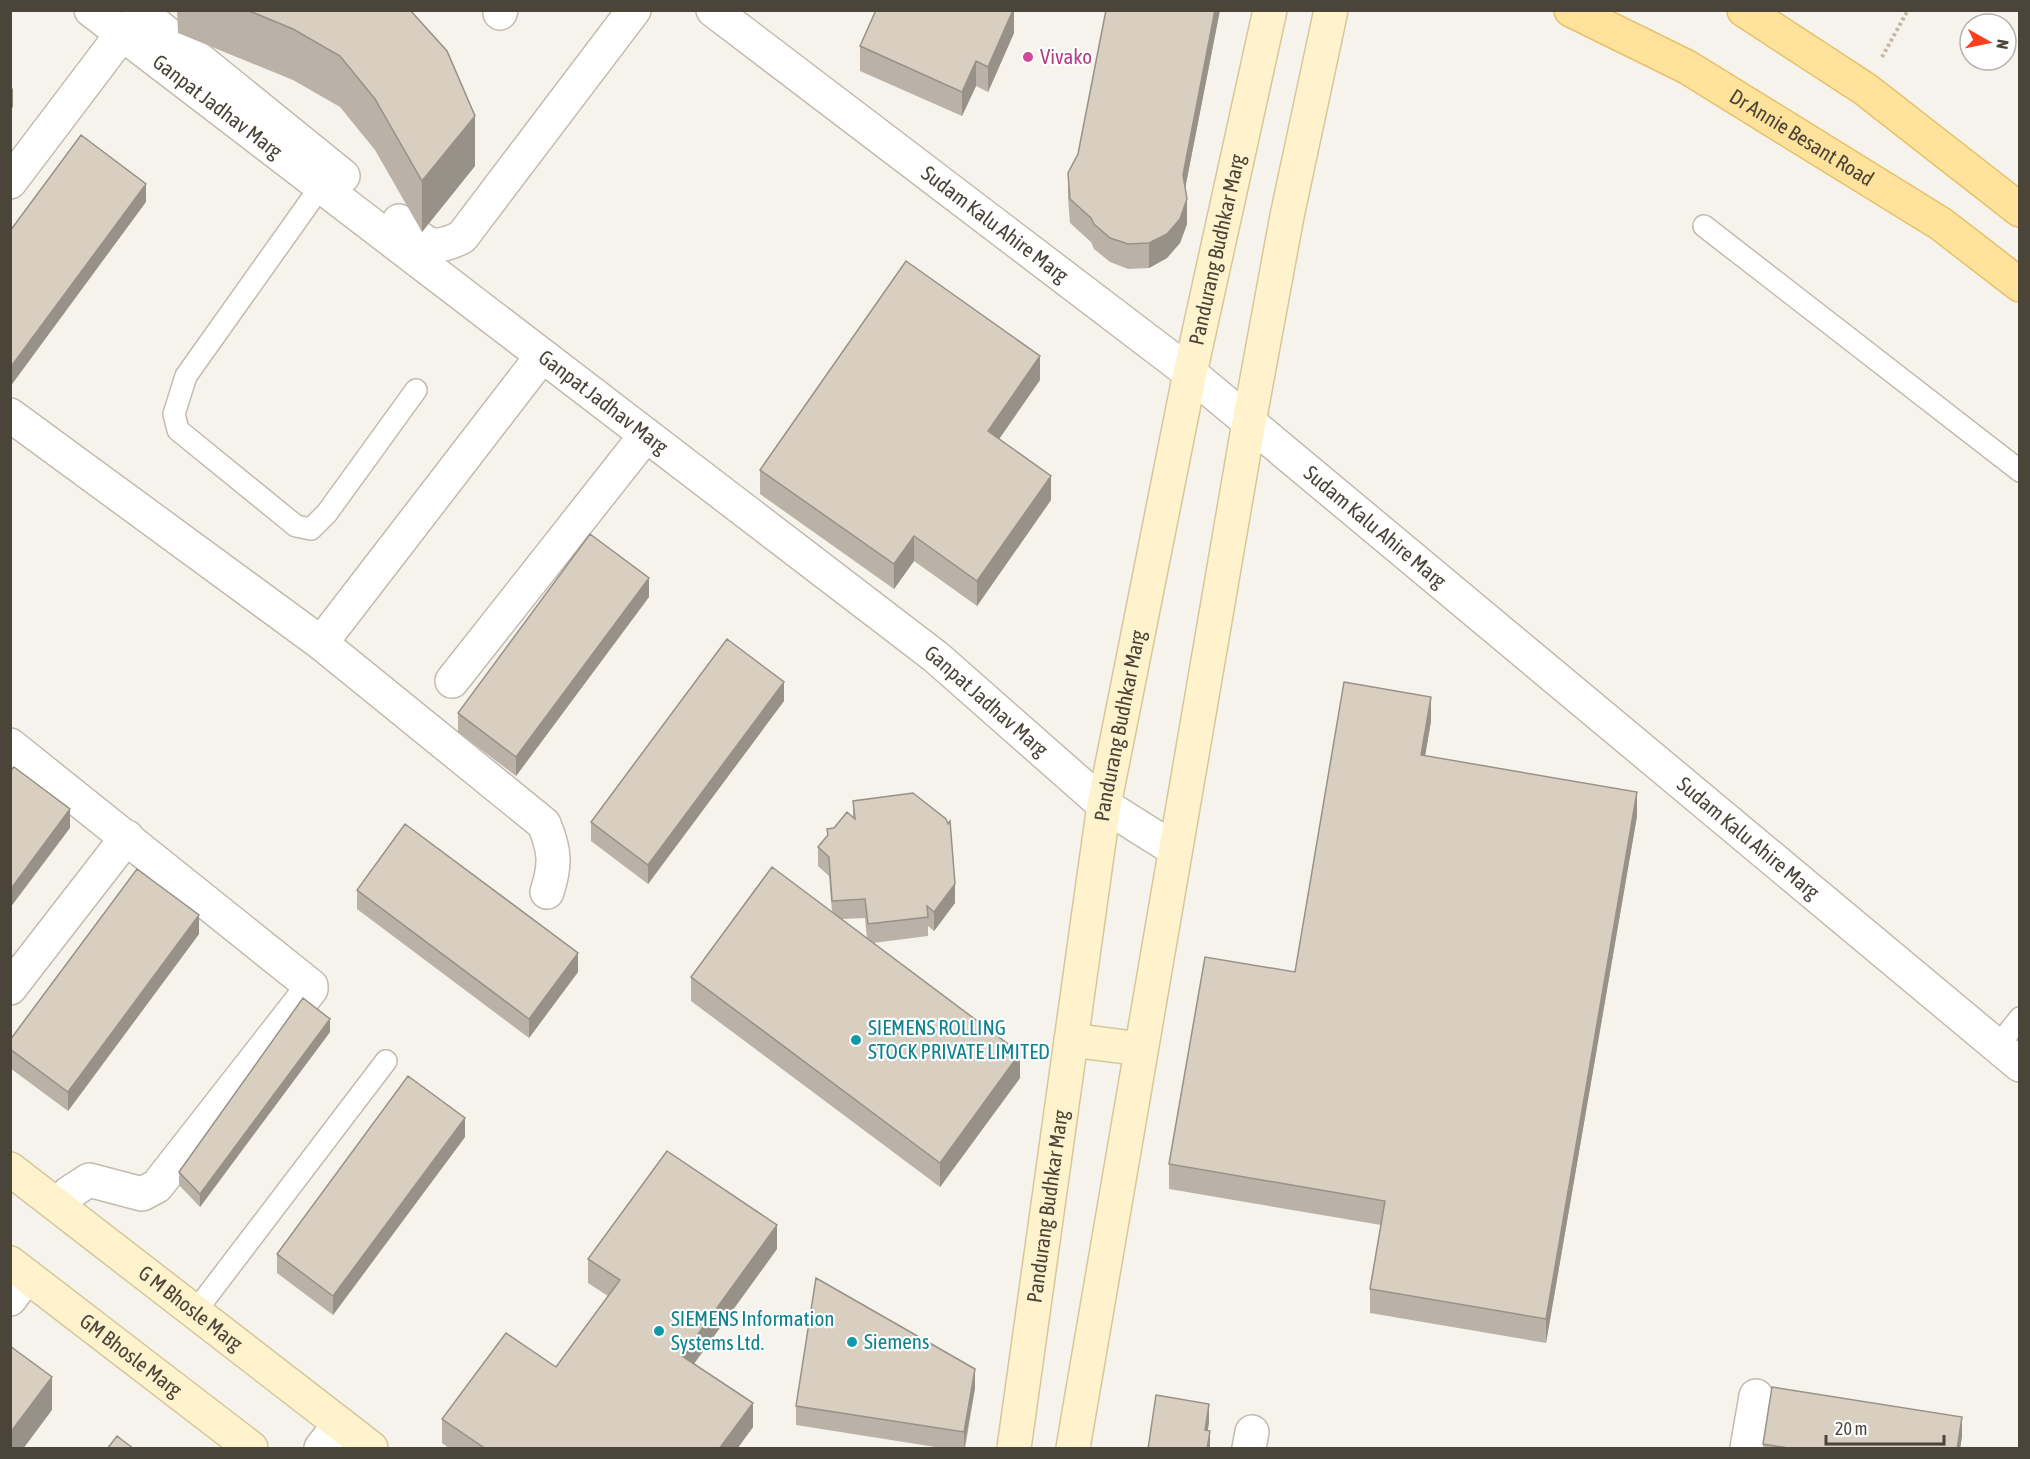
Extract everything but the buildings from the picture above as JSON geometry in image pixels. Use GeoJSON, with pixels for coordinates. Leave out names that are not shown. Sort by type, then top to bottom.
{"type":"FeatureCollection","features":[{"type":"Feature","properties":{"kind":"main road","name":"Pandurang Budhkar Marg"},"geometry":{"type":"LineString","coordinates":[[1014,1449],[1104,806],[1190,373],[1270,10]]}},
{"type":"Feature","properties":{"kind":"main road"},"geometry":{"type":"LineString","coordinates":[[1073,1449],[1249,422],[1287,216],[1331,10]]}},
{"type":"Feature","properties":{"kind":"main road","name":"Dr Annie Besant Road"},"geometry":{"type":"LineString","coordinates":[[1571,10],[1688,67],[1941,224],[2019,285]]}},
{"type":"Feature","properties":{"kind":"main road"},"geometry":{"type":"LineString","coordinates":[[1744,10],[1865,89],[2019,210]]}},
{"type":"Feature","properties":{"kind":"main road"},"geometry":{"type":"LineString","coordinates":[[1071,1040],[1141,1049]]}},
{"type":"Feature","properties":{"kind":"main road","name":"G M Bhosle Marg"},"geometry":{"type":"LineString","coordinates":[[10,1169],[195,1312],[331,1436],[371,1449]]}},
{"type":"Feature","properties":{"kind":"main road","name":"GM Bhosle Marg"},"geometry":{"type":"LineString","coordinates":[[16,1279],[251,1449]]}},
{"type":"Feature","properties":{"kind":"street","name":"Ganpat Jadhav Marg"},"geometry":{"type":"LineString","coordinates":[[91,10],[130,22],[321,186],[936,657],[1104,806],[1174,849]]}},
{"type":"Feature","properties":{"kind":"street"},"geometry":{"type":"LineString","coordinates":[[10,182],[130,22],[428,245],[443,247],[462,237],[634,10]]}},
{"type":"Feature","properties":{"kind":"street","name":"Sudam Kalu Ahire Marg"},"geometry":{"type":"LineString","coordinates":[[712,10],[1190,373],[2008,1056]]}},
{"type":"Feature","properties":{"kind":"street"},"geometry":{"type":"LineString","coordinates":[[321,643],[542,356]]}},
{"type":"Feature","properties":{"kind":"street"},"geometry":{"type":"LineString","coordinates":[[10,415],[321,643],[544,824],[552,843],[554,868],[547,892]]}},
{"type":"Feature","properties":{"kind":"street"},"geometry":{"type":"LineString","coordinates":[[452,681],[646,435]]}},
{"type":"Feature","properties":{"kind":"street"},"geometry":{"type":"LineString","coordinates":[[10,745],[309,982],[311,989],[157,1186],[142,1194],[89,1180],[69,1193],[59,1206]]}},
{"type":"Feature","properties":{"kind":"street"},"geometry":{"type":"LineString","coordinates":[[10,988],[127,837]]}},
{"type":"Feature","properties":{"kind":"street"},"geometry":{"type":"LineString","coordinates":[[1747,1449],[1756,1396]]}},
{"type":"Feature","properties":{"kind":"lane"},"geometry":{"type":"LineString","coordinates":[[321,186],[186,376],[174,414],[178,430],[296,526],[311,529],[327,513],[416,390]]}},
{"type":"Feature","properties":{"kind":"lane"},"geometry":{"type":"LineString","coordinates":[[1704,226],[2019,471]]}},
{"type":"Feature","properties":{"kind":"lane"},"geometry":{"type":"LineString","coordinates":[[2008,1056],[2019,1017]]}},
{"type":"Feature","properties":{"kind":"lane"},"geometry":{"type":"LineString","coordinates":[[195,1312],[386,1061]]}},
{"type":"Feature","properties":{"kind":"path"},"geometry":{"type":"LineString","coordinates":[[1865,89],[1908,10]]}},
{"type":"Feature","properties":{"kind":"place","name":"Vivako"},"geometry":{"type":"Point","coordinates":[1028,57]}},
{"type":"Feature","properties":{"kind":"place","name":"SIEMENS ROLLING STOCK PRIVATE LIMITED"},"geometry":{"type":"Point","coordinates":[856,1040]}},
{"type":"Feature","properties":{"kind":"place","name":"SIEMENS Information Systems Ltd."},"geometry":{"type":"Point","coordinates":[659,1331]}},
{"type":"Feature","properties":{"kind":"place","name":"Siemens"},"geometry":{"type":"Point","coordinates":[852,1342]}}]}
